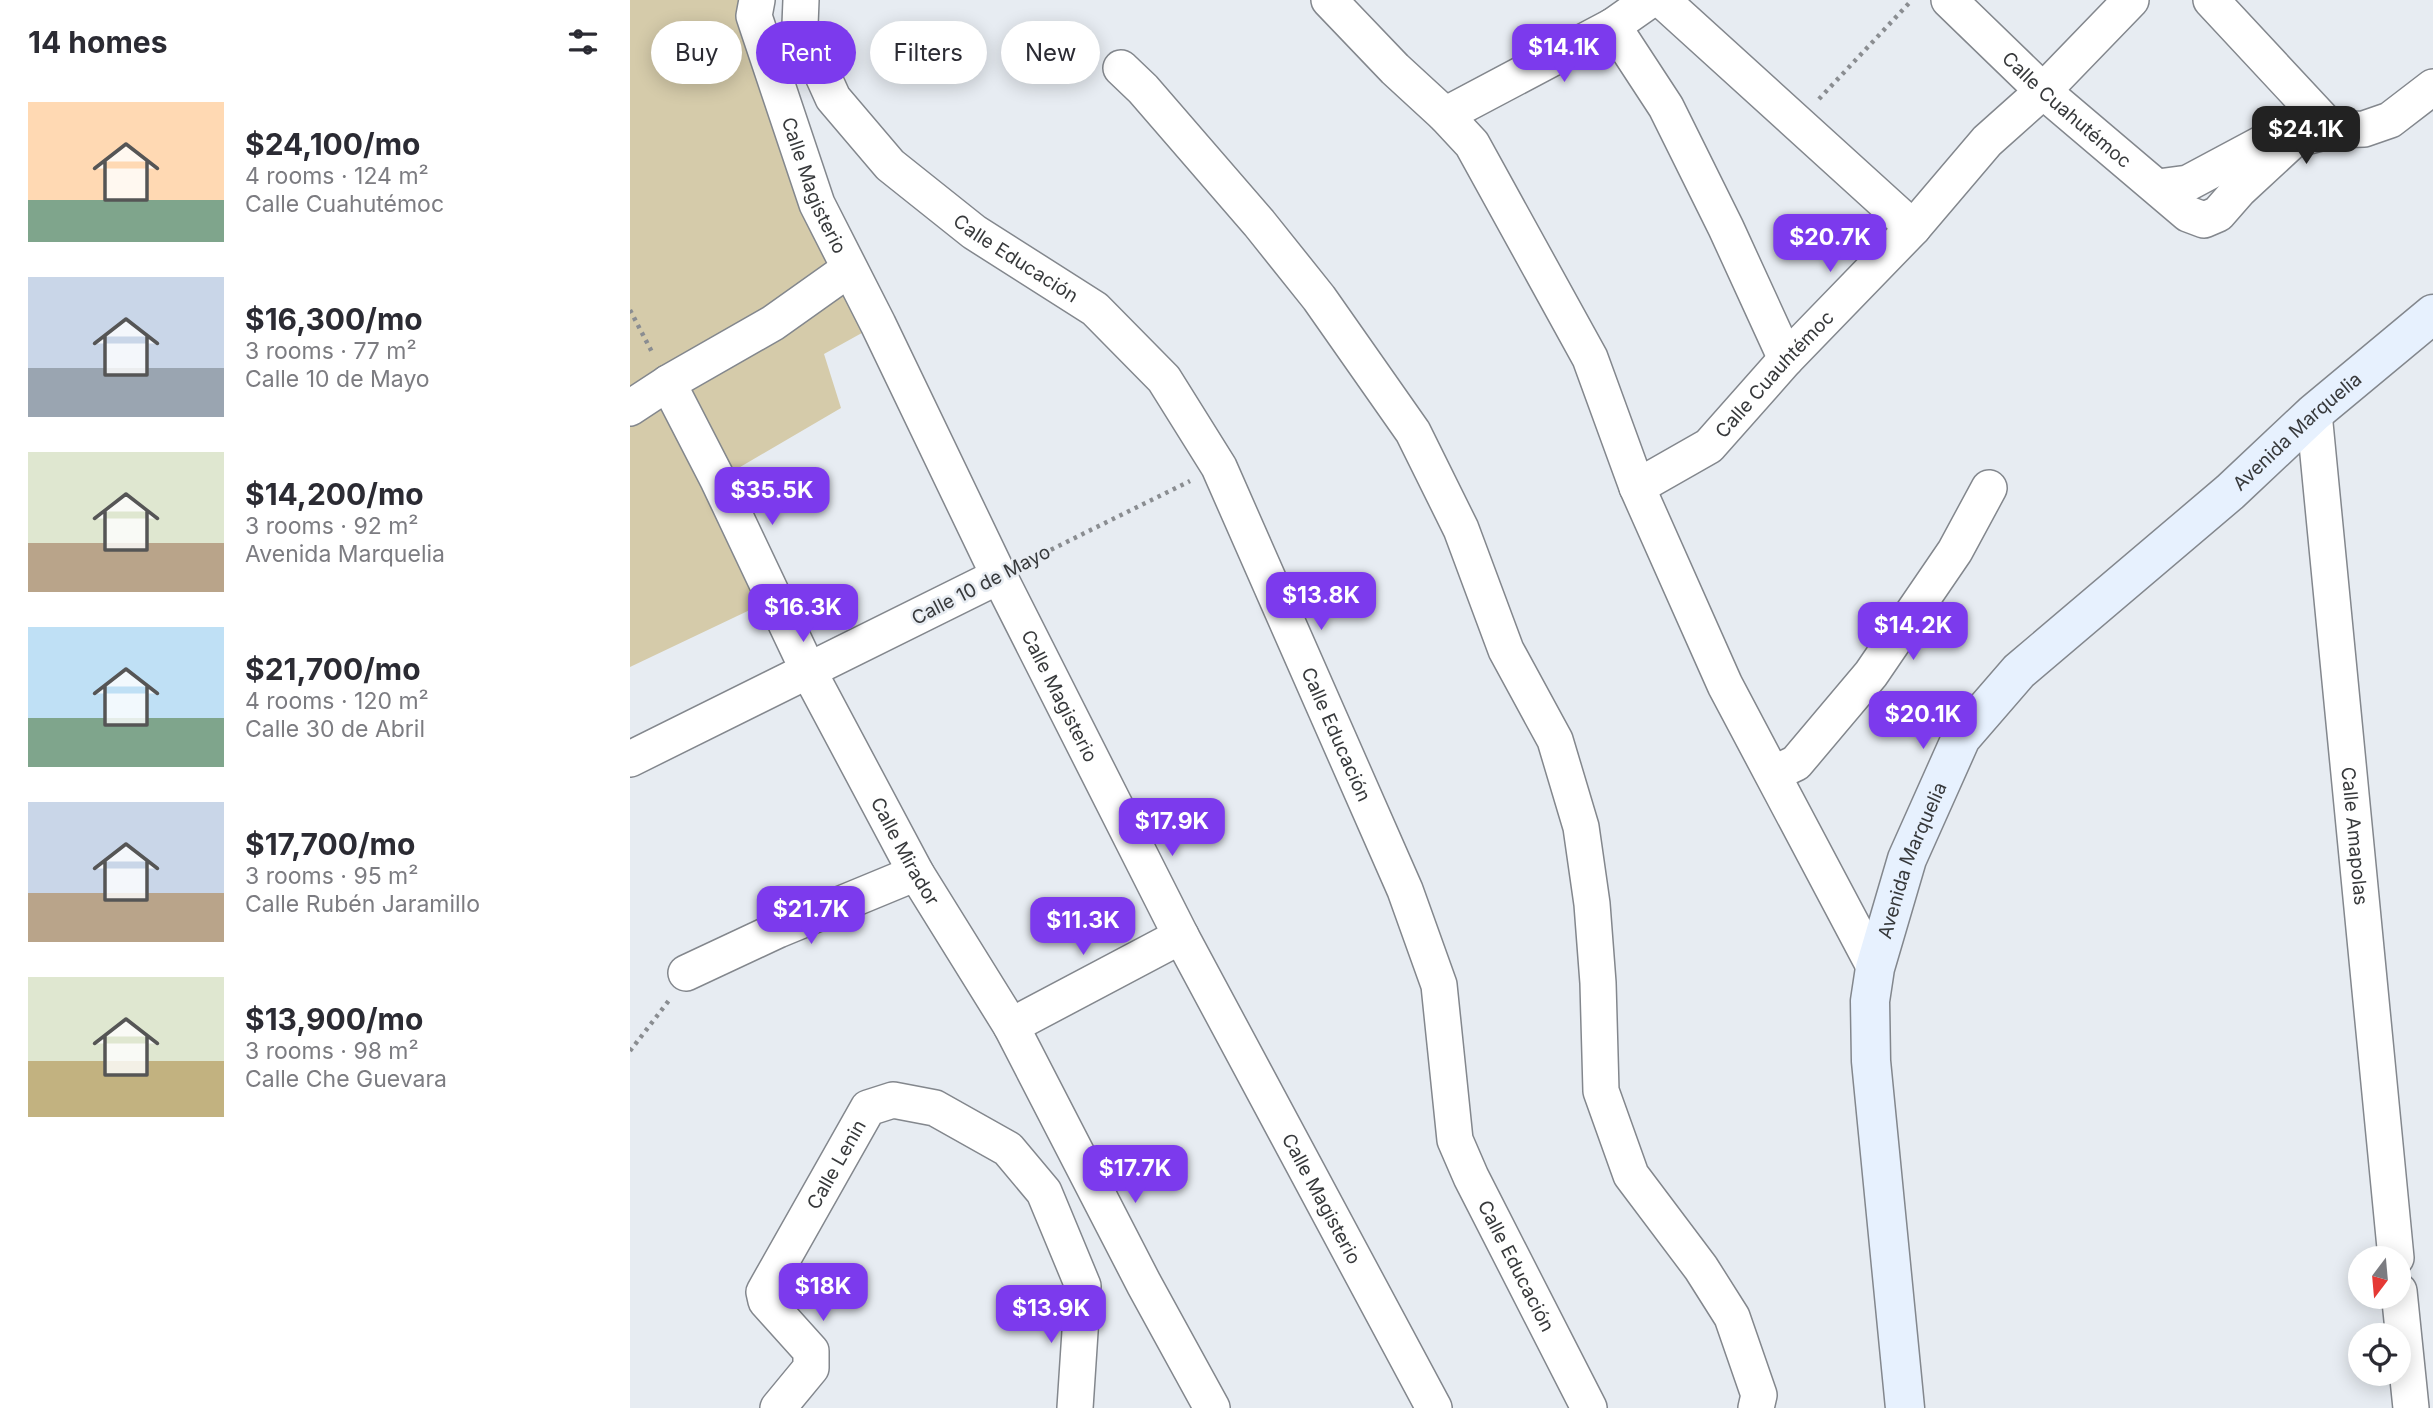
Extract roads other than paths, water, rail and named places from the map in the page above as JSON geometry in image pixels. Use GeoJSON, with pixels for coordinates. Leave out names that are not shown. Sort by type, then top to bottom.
{"type":"FeatureCollection","features":[{"type":"Feature","properties":{"kind":"main road","name":"Avenida Marquelia"},"geometry":{"type":"LineString","coordinates":[[1905,1408],[1871,1061],[1870,1001],[1875,968],[1907,859],[1961,738],[2019,670],[2230,492],[2315,413],[2433,314]]}},
{"type":"Feature","properties":{"kind":"street","name":"Calle Magisterio"},"geometry":{"type":"LineString","coordinates":[[757,0],[754,16],[817,204],[999,576],[1181,936],[1434,1408]]}},
{"type":"Feature","properties":{"kind":"street","name":"Calle Educación"},"geometry":{"type":"LineString","coordinates":[[801,0],[800,25],[833,98],[890,165],[974,232],[1096,309],[1164,379],[1219,467],[1405,890],[1439,985],[1455,1140],[1471,1177],[1589,1408]]}},
{"type":"Feature","properties":{"kind":"street"},"geometry":{"type":"LineString","coordinates":[[1329,0],[1472,144],[1590,358],[1637,487],[1725,685],[1875,968]]}},
{"type":"Feature","properties":{"kind":"street"},"geometry":{"type":"LineString","coordinates":[[1445,115],[1613,26],[1650,0]]}},
{"type":"Feature","properties":{"kind":"street"},"geometry":{"type":"LineString","coordinates":[[1662,0],[1913,228]]}},
{"type":"Feature","properties":{"kind":"street","name":"Calle Cuahutémoc"},"geometry":{"type":"LineString","coordinates":[[1949,0],[2043,90],[2188,214],[2204,220],[2218,214],[2239,190],[2293,140]]}},
{"type":"Feature","properties":{"kind":"street","name":"Calle Cuauhtémoc"},"geometry":{"type":"LineString","coordinates":[[1637,487],[1709,446],[1786,359],[1913,228],[1987,141],[2043,90],[2132,0]]}},
{"type":"Feature","properties":{"kind":"street"},"geometry":{"type":"LineString","coordinates":[[2211,0],[2332,130]]}},
{"type":"Feature","properties":{"kind":"street"},"geometry":{"type":"LineString","coordinates":[[1613,26],[1666,107],[1726,228],[1786,359]]}},
{"type":"Feature","properties":{"kind":"street"},"geometry":{"type":"LineString","coordinates":[[1121,68],[1143,89],[1259,223],[1319,298],[1413,432],[1461,529],[1507,650],[1555,740],[1581,827],[1592,904],[1598,983],[1601,1091],[1631,1175],[1701,1268],[1732,1317],[1759,1395],[1756,1408]]}},
{"type":"Feature","properties":{"kind":"street"},"geometry":{"type":"LineString","coordinates":[[2158,187],[2188,183],[2261,144],[2293,140],[2332,130],[2364,129],[2390,120],[2433,88]]}},
{"type":"Feature","properties":{"kind":"street"},"geometry":{"type":"LineString","coordinates":[[630,408],[773,323],[849,269]]}},
{"type":"Feature","properties":{"kind":"street","name":"Calle Mirador"},"geometry":{"type":"LineString","coordinates":[[668,383],[718,480],[809,672],[916,873],[1012,1026],[1144,1284],[1212,1408]]}},
{"type":"Feature","properties":{"kind":"street","name":"Calle Amapolas"},"geometry":{"type":"LineString","coordinates":[[2315,413],[2395,1246]]}},
{"type":"Feature","properties":{"kind":"street"},"geometry":{"type":"LineString","coordinates":[[1773,774],[1796,763],[1871,674],[1955,551],[1989,488]]}},
{"type":"Feature","properties":{"kind":"street","name":"Calle 10 de Mayo"},"geometry":{"type":"LineString","coordinates":[[630,759],[999,576]]}},
{"type":"Feature","properties":{"kind":"street"},"geometry":{"type":"LineString","coordinates":[[686,973],[778,930],[916,873]]}},
{"type":"Feature","properties":{"kind":"street"},"geometry":{"type":"LineString","coordinates":[[1012,1026],[1181,936]]}},
{"type":"Feature","properties":{"kind":"street","name":"Calle Lenin"},"geometry":{"type":"LineString","coordinates":[[778,1408],[811,1368],[811,1351],[766,1301],[764,1292],[868,1108],[893,1100],[935,1108],[1008,1149],[1044,1192],[1083,1286],[1075,1408]]}},
{"type":"Feature","properties":{"kind":"street"},"geometry":{"type":"LineString","coordinates":[[2401,1309],[2411,1408]]}}]}
